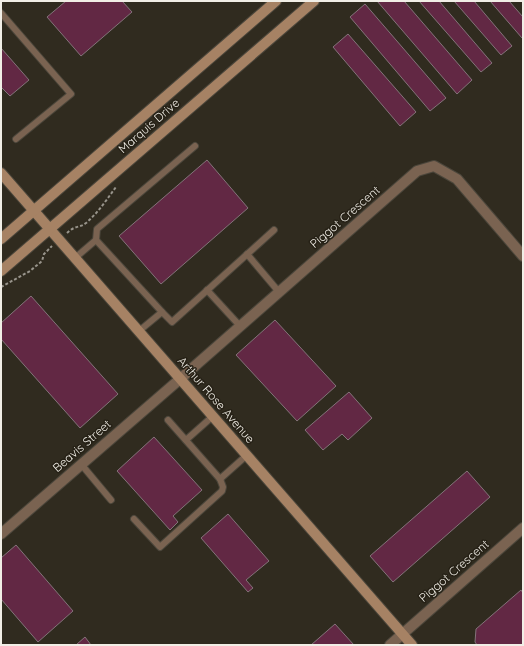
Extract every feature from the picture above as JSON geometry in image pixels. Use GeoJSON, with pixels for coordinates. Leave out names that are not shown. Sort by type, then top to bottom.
{"type":"FeatureCollection","features":[{"type":"Feature","properties":{"kind":"main road","name":"Marquis Drive"},"geometry":{"type":"LineString","coordinates":[[1,239],[276,1]]}},
{"type":"Feature","properties":{"kind":"main road","name":"Marquis Drive"},"geometry":{"type":"LineString","coordinates":[[1,271],[314,1]]}},
{"type":"Feature","properties":{"kind":"main road","name":"Arthur Rose Avenue"},"geometry":{"type":"LineString","coordinates":[[1,173],[412,645]]}},
{"type":"Feature","properties":{"kind":"street","name":"Piggot Crescent"},"geometry":{"type":"LineString","coordinates":[[180,378],[417,171],[434,166],[457,179],[523,256]]}},
{"type":"Feature","properties":{"kind":"street","name":"Beavis Street"},"geometry":{"type":"LineString","coordinates":[[1,534],[180,378]]}},
{"type":"Feature","properties":{"kind":"street","name":"Piggot Crescent"},"geometry":{"type":"LineString","coordinates":[[390,645],[523,528]]}},
{"type":"Feature","properties":{"kind":"lane"},"geometry":{"type":"LineString","coordinates":[[1,13],[70,94],[16,139]]}},
{"type":"Feature","properties":{"kind":"lane"},"geometry":{"type":"LineString","coordinates":[[74,258],[96,240],[97,229],[195,146]]}},
{"type":"Feature","properties":{"kind":"lane"},"geometry":{"type":"LineString","coordinates":[[96,240],[172,322],[274,230]]}},
{"type":"Feature","properties":{"kind":"lane"},"geometry":{"type":"LineString","coordinates":[[247,254],[279,292]]}},
{"type":"Feature","properties":{"kind":"lane"},"geometry":{"type":"LineString","coordinates":[[207,290],[240,326]]}},
{"type":"Feature","properties":{"kind":"lane"},"geometry":{"type":"LineString","coordinates":[[139,331],[162,312]]}},
{"type":"Feature","properties":{"kind":"lane"},"geometry":{"type":"LineString","coordinates":[[186,440],[213,416]]}},
{"type":"Feature","properties":{"kind":"lane"},"geometry":{"type":"LineString","coordinates":[[134,519],[160,547],[222,491],[223,487],[220,478],[168,420]]}},
{"type":"Feature","properties":{"kind":"lane"},"geometry":{"type":"LineString","coordinates":[[220,478],[247,455]]}},
{"type":"Feature","properties":{"kind":"lane"},"geometry":{"type":"LineString","coordinates":[[81,464],[111,500]]}},
{"type":"Feature","properties":{"kind":"path"},"geometry":{"type":"LineString","coordinates":[[1,287],[30,271],[42,261],[44,254],[73,227],[84,224],[94,216],[120,182]]}},
{"type":"Feature","properties":{"kind":"building"},"geometry":{"type":"Polygon","coordinates":[[[66,1],[122,1],[132,12],[81,56],[47,17],[66,1]]]}},
{"type":"Feature","properties":{"kind":"building"},"geometry":{"type":"Polygon","coordinates":[[[377,1],[404,1],[472,80],[457,94],[377,1]]]}},
{"type":"Feature","properties":{"kind":"building"},"geometry":{"type":"Polygon","coordinates":[[[419,1],[439,1],[492,63],[481,72],[419,1]]]}},
{"type":"Feature","properties":{"kind":"building"},"geometry":{"type":"Polygon","coordinates":[[[454,1],[474,1],[512,46],[501,55],[454,1]]]}},
{"type":"Feature","properties":{"kind":"building"},"geometry":{"type":"Polygon","coordinates":[[[490,1],[509,1],[523,17],[522,38],[490,1]]]}},
{"type":"Feature","properties":{"kind":"building"},"geometry":{"type":"Polygon","coordinates":[[[365,4],[446,98],[430,111],[350,17],[365,4]]]}},
{"type":"Feature","properties":{"kind":"building"},"geometry":{"type":"Polygon","coordinates":[[[348,34],[416,112],[400,126],[333,47],[348,34]]]}},
{"type":"Feature","properties":{"kind":"building"},"geometry":{"type":"Polygon","coordinates":[[[1,48],[29,80],[10,96],[2,88],[1,89],[1,48]]]}},
{"type":"Feature","properties":{"kind":"building"},"geometry":{"type":"Polygon","coordinates":[[[207,160],[248,208],[161,284],[119,236],[207,160]]]}},
{"type":"Feature","properties":{"kind":"building"},"geometry":{"type":"Polygon","coordinates":[[[31,296],[118,394],[80,428],[1,339],[1,323],[31,296]]]}},
{"type":"Feature","properties":{"kind":"building"},"geometry":{"type":"Polygon","coordinates":[[[275,320],[336,386],[297,421],[236,355],[275,320]]]}},
{"type":"Feature","properties":{"kind":"building"},"geometry":{"type":"Polygon","coordinates":[[[349,392],[372,418],[348,440],[342,434],[323,450],[305,430],[349,392]]]}},
{"type":"Feature","properties":{"kind":"building"},"geometry":{"type":"Polygon","coordinates":[[[154,437],[202,490],[173,516],[178,522],[170,530],[117,471],[154,437]]]}},
{"type":"Feature","properties":{"kind":"building"},"geometry":{"type":"Polygon","coordinates":[[[467,471],[490,497],[393,582],[370,556],[467,471]]]}},
{"type":"Feature","properties":{"kind":"building"},"geometry":{"type":"Polygon","coordinates":[[[228,514],[269,561],[246,580],[253,588],[248,592],[201,538],[228,514]]]}},
{"type":"Feature","properties":{"kind":"building"},"geometry":{"type":"Polygon","coordinates":[[[16,545],[73,611],[38,642],[1,599],[1,558],[16,545]]]}},
{"type":"Feature","properties":{"kind":"building"},"geometry":{"type":"Polygon","coordinates":[[[521,590],[523,593],[523,645],[477,645],[475,642],[476,629],[521,590]]]}},
{"type":"Feature","properties":{"kind":"building"},"geometry":{"type":"Polygon","coordinates":[[[335,624],[354,645],[311,645],[335,624]]]}},
{"type":"Feature","properties":{"kind":"building"},"geometry":{"type":"Polygon","coordinates":[[[85,637],[91,645],[76,645],[85,637]]]}}]}
